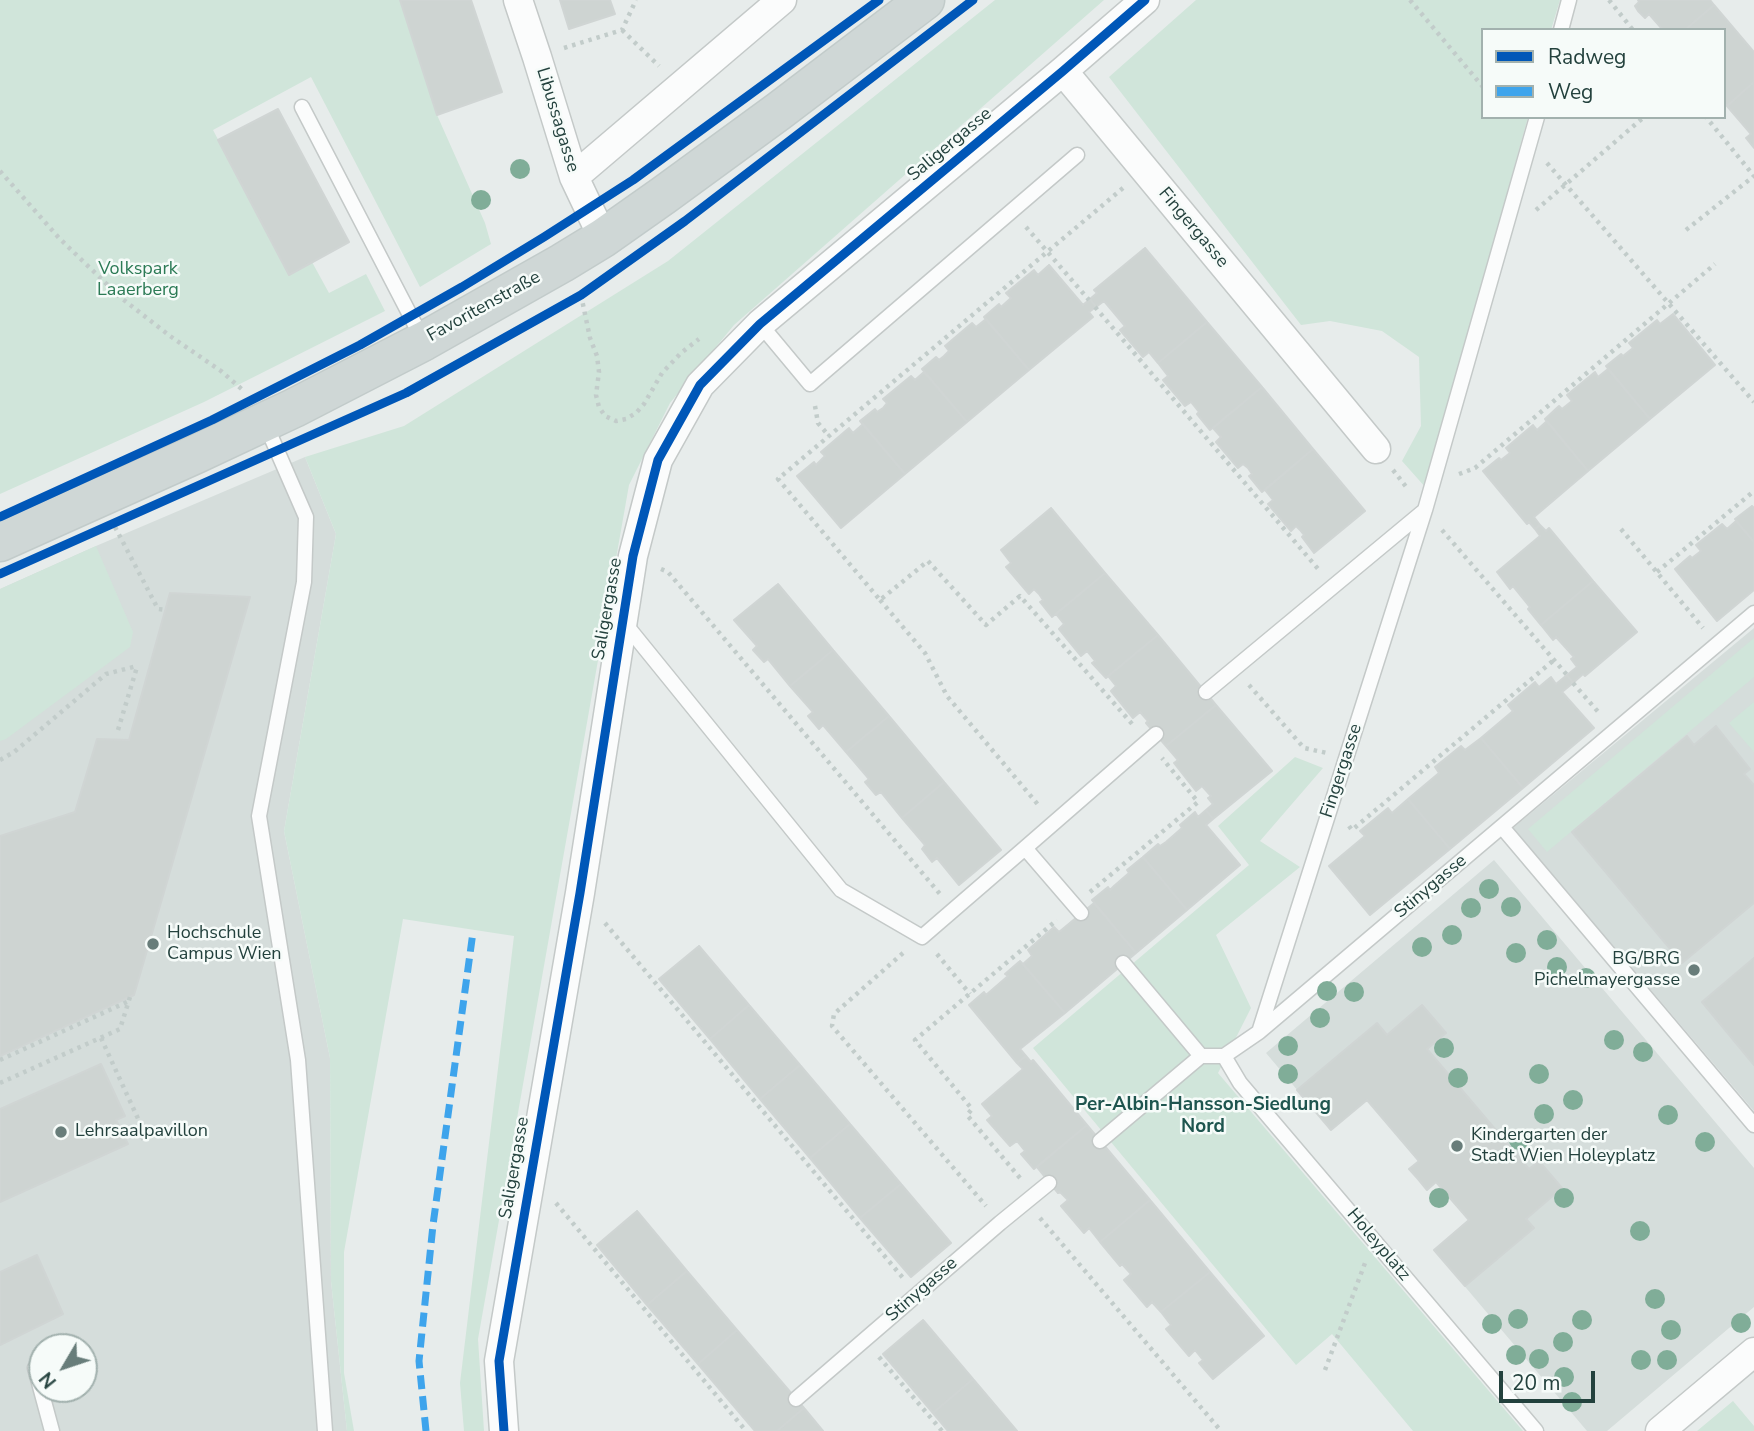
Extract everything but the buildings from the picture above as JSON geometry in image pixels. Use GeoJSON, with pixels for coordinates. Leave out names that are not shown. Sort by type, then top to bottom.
{"type":"FeatureCollection","features":[{"type":"Feature","properties":{"kind":"main road","name":"Favoritenstraße"},"geometry":{"type":"LineString","coordinates":[[0,542],[259,411],[424,341],[562,263],[603,238],[779,111],[925,0]]}},
{"type":"Feature","properties":{"kind":"street","name":"Libussagasse"},"geometry":{"type":"LineString","coordinates":[[518,0],[573,177],[603,238]]}},
{"type":"Feature","properties":{"kind":"street"},"geometry":{"type":"LineString","coordinates":[[573,177],[782,0]]}},
{"type":"Feature","properties":{"kind":"street","name":"Saligergasse"},"geometry":{"type":"LineString","coordinates":[[504,1431],[499,1361],[580,893],[633,555],[658,460],[700,385],[760,324],[1145,0]]}},
{"type":"Feature","properties":{"kind":"street","name":"Fingergasse"},"geometry":{"type":"LineString","coordinates":[[1063,71],[1376,449]]}},
{"type":"Feature","properties":{"kind":"street"},"geometry":{"type":"LineString","coordinates":[[1660,1431],[1754,1352]]}},
{"type":"Feature","properties":{"kind":"lane"},"geometry":{"type":"LineString","coordinates":[[1562,28],[1569,0]]}},
{"type":"Feature","properties":{"kind":"lane"},"geometry":{"type":"LineString","coordinates":[[302,107],[424,341]]}},
{"type":"Feature","properties":{"kind":"lane","name":"Fingergasse"},"geometry":{"type":"LineString","coordinates":[[1259,1032],[1425,510],[1536,119]]}},
{"type":"Feature","properties":{"kind":"lane"},"geometry":{"type":"LineString","coordinates":[[760,324],[810,384],[1077,155]]}},
{"type":"Feature","properties":{"kind":"lane"},"geometry":{"type":"LineString","coordinates":[[259,411],[306,517],[304,582],[259,816],[298,1060],[325,1431]]}},
{"type":"Feature","properties":{"kind":"lane"},"geometry":{"type":"LineString","coordinates":[[1206,692],[1425,510]]}},
{"type":"Feature","properties":{"kind":"lane","name":"Stinygasse"},"geometry":{"type":"LineString","coordinates":[[1224,1056],[1259,1032],[1754,613]]}},
{"type":"Feature","properties":{"kind":"lane"},"geometry":{"type":"LineString","coordinates":[[622,619],[841,890],[922,937],[1152,738]]}},
{"type":"Feature","properties":{"kind":"lane"},"geometry":{"type":"LineString","coordinates":[[1502,827],[1754,1125]]}},
{"type":"Feature","properties":{"kind":"lane"},"geometry":{"type":"LineString","coordinates":[[1025,848],[1077,910]]}},
{"type":"Feature","properties":{"kind":"lane"},"geometry":{"type":"LineString","coordinates":[[1124,964],[1201,1056]]}},
{"type":"Feature","properties":{"kind":"lane"},"geometry":{"type":"LineString","coordinates":[[1100,1141],[1201,1056],[1224,1056]]}},
{"type":"Feature","properties":{"kind":"lane","name":"Holeyplatz"},"geometry":{"type":"LineString","coordinates":[[1224,1056],[1240,1083],[1536,1431]]}},
{"type":"Feature","properties":{"kind":"lane","name":"Stinygasse"},"geometry":{"type":"LineString","coordinates":[[796,1399],[1049,1183]]}},
{"type":"Feature","properties":{"kind":"lane"},"geometry":{"type":"LineString","coordinates":[[44,1403],[52,1431]]}},
{"type":"Feature","properties":{"kind":"path"},"geometry":{"type":"LineString","coordinates":[[537,57],[622,30],[636,0]]}},
{"type":"Feature","properties":{"kind":"path"},"geometry":{"type":"LineString","coordinates":[[1410,0],[1481,85]]}},
{"type":"Feature","properties":{"kind":"path"},"geometry":{"type":"LineString","coordinates":[[1609,0],[1631,28]]}},
{"type":"Feature","properties":{"kind":"path"},"geometry":{"type":"LineString","coordinates":[[622,30],[679,87]]}},
{"type":"Feature","properties":{"kind":"path"},"geometry":{"type":"LineString","coordinates":[[1503,240],[1642,119]]}},
{"type":"Feature","properties":{"kind":"path"},"geometry":{"type":"LineString","coordinates":[[1686,230],[1754,176],[1708,119]]}},
{"type":"Feature","properties":{"kind":"path"},"geometry":{"type":"LineString","coordinates":[[1530,144],[1754,402]]}},
{"type":"Feature","properties":{"kind":"path"},"geometry":{"type":"LineString","coordinates":[[1054,824],[947,696],[925,653],[778,479],[1145,169]]}},
{"type":"Feature","properties":{"kind":"path"},"geometry":{"type":"LineString","coordinates":[[0,171],[59,238],[120,297],[221,371],[259,411]]}},
{"type":"Feature","properties":{"kind":"path"},"geometry":{"type":"LineString","coordinates":[[1012,211],[1089,300]]}},
{"type":"Feature","properties":{"kind":"path"},"geometry":{"type":"LineString","coordinates":[[1432,485],[1475,468],[1715,264]]}},
{"type":"Feature","properties":{"kind":"path"},"geometry":{"type":"LineString","coordinates":[[592,287],[577,297],[597,356],[599,372],[596,395],[605,416],[616,421],[636,413],[645,404],[662,373],[681,353],[701,338]]}},
{"type":"Feature","properties":{"kind":"path"},"geometry":{"type":"LineString","coordinates":[[1095,307],[1333,587]]}},
{"type":"Feature","properties":{"kind":"path"},"geometry":{"type":"LineString","coordinates":[[810,384],[818,423],[829,436]]}},
{"type":"Feature","properties":{"kind":"path"},"geometry":{"type":"LineString","coordinates":[[1376,449],[1567,675]]}},
{"type":"Feature","properties":{"kind":"path"},"geometry":{"type":"LineString","coordinates":[[1657,572],[1754,491]]}},
{"type":"Feature","properties":{"kind":"path"},"geometry":{"type":"LineString","coordinates":[[101,529],[125,518]]}},
{"type":"Feature","properties":{"kind":"path"},"geometry":{"type":"LineString","coordinates":[[113,524],[159,610],[166,610]]}},
{"type":"Feature","properties":{"kind":"path"},"geometry":{"type":"LineString","coordinates":[[1621,529],[1716,645]]}},
{"type":"Feature","properties":{"kind":"path"},"geometry":{"type":"LineString","coordinates":[[880,600],[928,561],[985,625],[1020,596],[1152,738],[1198,802],[1077,910],[915,1040],[972,1109],[967,1115],[1030,1198],[1221,1431]]}},
{"type":"Feature","properties":{"kind":"path"},"geometry":{"type":"LineString","coordinates":[[671,576],[954,910]]}},
{"type":"Feature","properties":{"kind":"path"},"geometry":{"type":"LineString","coordinates":[[1332,804],[1352,830],[1554,660]]}},
{"type":"Feature","properties":{"kind":"path"},"geometry":{"type":"LineString","coordinates":[[0,760],[14,752],[106,674],[137,666],[118,730]]}},
{"type":"Feature","properties":{"kind":"path"},"geometry":{"type":"LineString","coordinates":[[1235,668],[1304,748],[1346,757]]}},
{"type":"Feature","properties":{"kind":"path"},"geometry":{"type":"LineString","coordinates":[[1573,683],[1615,730]]}},
{"type":"Feature","properties":{"kind":"path"},"geometry":{"type":"LineString","coordinates":[[580,893],[917,1294]]}},
{"type":"Feature","properties":{"kind":"path"},"geometry":{"type":"LineString","coordinates":[[970,994],[922,937],[834,1014],[832,1026],[980,1198]]}},
{"type":"Feature","properties":{"kind":"path"},"geometry":{"type":"LineString","coordinates":[[0,1060],[129,999],[120,1029],[0,1083]]}},
{"type":"Feature","properties":{"kind":"path"},"geometry":{"type":"LineString","coordinates":[[101,1038],[146,1136],[139,1139],[133,1126]]}},
{"type":"Feature","properties":{"kind":"path"},"geometry":{"type":"LineString","coordinates":[[559,1207],[746,1431]]}},
{"type":"Feature","properties":{"kind":"path"},"geometry":{"type":"LineString","coordinates":[[1325,1370],[1373,1239]]}},
{"type":"Feature","properties":{"kind":"path"},"geometry":{"type":"LineString","coordinates":[[865,1339],[942,1431]]}},
{"type":"Feature","properties":{"kind":"shaded area","name":"Hochschule Campus Wien"},"geometry":{"type":"Polygon","coordinates":[[[305,457],[336,534],[284,831],[330,1058],[331,1281],[347,1431],[0,1431],[0,589],[305,457]]]}},
{"type":"Feature","properties":{"kind":"shaded area","name":"BG/BRG Pichelmayergasse"},"geometry":{"type":"Polygon","coordinates":[[[1754,628],[1754,1111],[1513,828],[1754,628]]]}},
{"type":"Feature","properties":{"kind":"shaded area"},"geometry":{"type":"Polygon","coordinates":[[[1494,860],[1754,1168],[1754,1307],[1607,1431],[1587,1431],[1434,1250],[1468,1220],[1436,1182],[1427,1190],[1409,1169],[1418,1161],[1367,1100],[1331,1130],[1266,1053],[1494,860]]]}},
{"type":"Feature","properties":{"kind":"green space","name":"Volkspark Laaerberg"},"geometry":{"type":"Polygon","coordinates":[[[0,0],[400,0],[437,115],[485,223],[491,244],[420,287],[311,77],[213,130],[289,274],[312,262],[329,293],[366,274],[385,311],[204,402],[0,494],[0,0]]]}},
{"type":"Feature","properties":{"kind":"green space"},"geometry":{"type":"Polygon","coordinates":[[[995,0],[1104,0],[734,325],[670,403],[629,485],[478,1339],[484,1431],[464,1431],[460,1383],[514,936],[403,919],[344,1252],[344,1373],[354,1431],[347,1431],[331,1281],[330,1058],[284,831],[336,534],[305,457],[404,426],[668,261],[995,0]]]}},
{"type":"Feature","properties":{"kind":"green space"},"geometry":{"type":"Polygon","coordinates":[[[1196,0],[1560,0],[1552,28],[1481,28],[1481,119],[1527,119],[1426,488],[1402,461],[1421,426],[1419,357],[1382,331],[1330,321],[1301,325],[1109,77],[1196,0]]]}},
{"type":"Feature","properties":{"kind":"green space"},"geometry":{"type":"Polygon","coordinates":[[[96,546],[133,632],[130,647],[0,741],[0,589],[96,546]]]}},
{"type":"Feature","properties":{"kind":"green space"},"geometry":{"type":"Polygon","coordinates":[[[1754,638],[1754,677],[1547,852],[1528,829],[1754,638]]]}},
{"type":"Feature","properties":{"kind":"green space"},"geometry":{"type":"Polygon","coordinates":[[[1754,702],[1754,752],[1729,723],[1754,702]]]}},
{"type":"Feature","properties":{"kind":"green space"},"geometry":{"type":"Polygon","coordinates":[[[1295,757],[1323,768],[1260,841],[1300,867],[1216,935],[1251,1008],[1218,1073],[1523,1431],[1413,1431],[1332,1334],[1296,1365],[1033,1048],[1249,865],[1218,826],[1295,757]]]}},
{"type":"Feature","properties":{"kind":"green space"},"geometry":{"type":"Polygon","coordinates":[[[1733,1401],[1754,1426],[1754,1431],[1697,1431],[1733,1401]]]}},
{"type":"Feature","properties":{"kind":"marked path"},"geometry":{"type":"LineString","coordinates":[[426,1431],[419,1361],[433,1225],[473,932]]}},
{"type":"Feature","properties":{"kind":"cycle path"},"geometry":{"type":"LineString","coordinates":[[0,517],[212,420],[360,345],[462,287],[633,180],[879,0]]}},
{"type":"Feature","properties":{"kind":"cycle path"},"geometry":{"type":"LineString","coordinates":[[0,574],[406,393],[581,295],[685,221],[973,0]]}},
{"type":"Feature","properties":{"kind":"cycle path"},"geometry":{"type":"LineString","coordinates":[[504,1431],[499,1361],[580,893],[633,556],[658,460],[700,385],[760,324],[1145,0]]}},
{"type":"Feature","properties":{"kind":"place","name":"Hochschule Campus Wien"},"geometry":{"type":"Point","coordinates":[153,944]}},
{"type":"Feature","properties":{"kind":"place","name":"BG/BRG Pichelmayergasse"},"geometry":{"type":"Point","coordinates":[1694,970]}},
{"type":"Feature","properties":{"kind":"place","name":"Lehrsaalpavillon"},"geometry":{"type":"Point","coordinates":[61,1132]}},
{"type":"Feature","properties":{"kind":"place","name":"Kindergarten der Stadt Wien Holeyplatz"},"geometry":{"type":"Point","coordinates":[1457,1146]}},
{"type":"Feature","properties":{"kind":"district","name":"Per-Albin-Hansson-Siedlung Nord"},"geometry":{"type":"Point","coordinates":[1203,1116]}}]}
